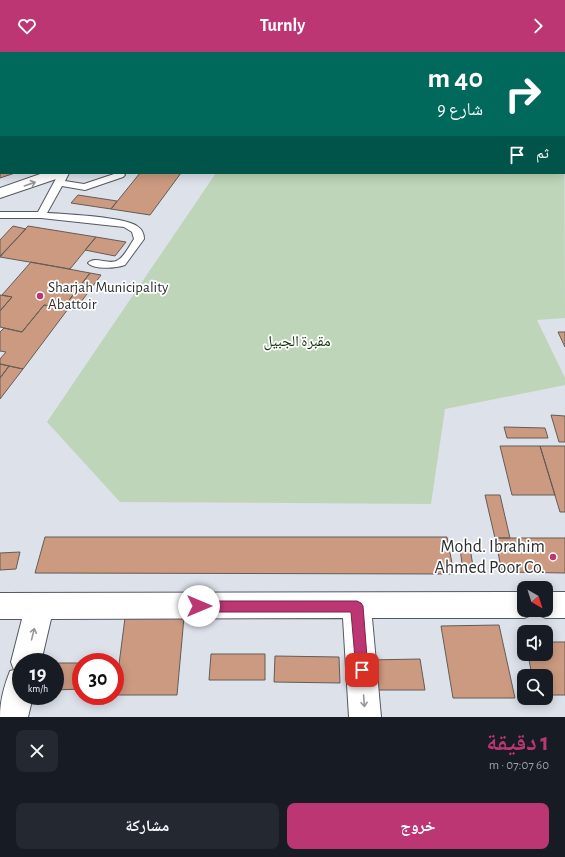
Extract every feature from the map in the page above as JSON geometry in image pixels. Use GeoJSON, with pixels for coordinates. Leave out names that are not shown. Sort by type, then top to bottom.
{"type":"FeatureCollection","features":[{"type":"Feature","properties":{"kind":"street"},"geometry":{"type":"LineString","coordinates":[[0,193],[59,178]]}},
{"type":"Feature","properties":{"kind":"street"},"geometry":{"type":"LineString","coordinates":[[0,606],[517,605]]}},
{"type":"Feature","properties":{"kind":"street"},"geometry":{"type":"LineString","coordinates":[[553,605],[565,605]]}},
{"type":"Feature","properties":{"kind":"street"},"geometry":{"type":"LineString","coordinates":[[28,653],[40,606]]}},
{"type":"Feature","properties":{"kind":"street"},"geometry":{"type":"LineString","coordinates":[[357,606],[365,717]]}},
{"type":"Feature","properties":{"kind":"street"},"geometry":{"type":"LineString","coordinates":[[12,717],[15,705]]}},
{"type":"Feature","properties":{"kind":"lane"},"geometry":{"type":"LineString","coordinates":[[41,215],[59,178],[85,187],[120,175]]}},
{"type":"Feature","properties":{"kind":"lane"},"geometry":{"type":"LineString","coordinates":[[0,215],[41,215],[121,223],[133,227],[137,231],[139,239],[122,263],[115,265],[93,263]]}},
{"type":"Feature","properties":{"kind":"green space","name":"مقبرة الجبيل"},"geometry":{"type":"Polygon","coordinates":[[[215,174],[564,174],[565,318],[537,320],[565,378],[565,385],[445,409],[431,504],[120,502],[47,422],[215,174]]]}},
{"type":"Feature","properties":{"kind":"building"},"geometry":{"type":"Polygon","coordinates":[[[0,174],[12,174],[0,178],[0,174]]]}},
{"type":"Feature","properties":{"kind":"building"},"geometry":{"type":"Polygon","coordinates":[[[139,174],[180,174],[150,215],[111,209],[139,174]]]}},
{"type":"Feature","properties":{"kind":"building"},"geometry":{"type":"Polygon","coordinates":[[[78,195],[117,201],[111,209],[71,203],[78,195]]]}},
{"type":"Feature","properties":{"kind":"building"},"geometry":{"type":"Polygon","coordinates":[[[13,226],[26,229],[0,256],[0,240],[13,226]]]}},
{"type":"Feature","properties":{"kind":"building"},"geometry":{"type":"Polygon","coordinates":[[[28,226],[96,237],[70,269],[0,257],[28,226]]]}},
{"type":"Feature","properties":{"kind":"building"},"geometry":{"type":"Polygon","coordinates":[[[96,237],[126,242],[115,256],[85,250],[96,237]]]}},
{"type":"Feature","properties":{"kind":"building","name":"Sharjah Municipality Abattoir"},"geometry":{"type":"Polygon","coordinates":[[[31,262],[90,273],[63,308],[44,305],[22,332],[0,327],[0,311],[12,297],[2,295],[31,262]]]}},
{"type":"Feature","properties":{"kind":"building","name":"Sharjah Municipality Abattoir"},"geometry":{"type":"Polygon","coordinates":[[[90,273],[101,275],[75,310],[63,308],[90,273]]]}},
{"type":"Feature","properties":{"kind":"building","name":"Sharjah Municipality Abattoir"},"geometry":{"type":"Polygon","coordinates":[[[0,295],[12,297],[0,311],[0,295]]]}},
{"type":"Feature","properties":{"kind":"building","name":"Sharjah Municipality Abattoir"},"geometry":{"type":"Polygon","coordinates":[[[44,305],[68,309],[23,369],[0,364],[0,359],[6,352],[0,351],[0,332],[4,328],[22,332],[44,305]]]}},
{"type":"Feature","properties":{"kind":"building"},"geometry":{"type":"Polygon","coordinates":[[[558,332],[565,332],[565,347],[558,332]]]}},
{"type":"Feature","properties":{"kind":"building"},"geometry":{"type":"Polygon","coordinates":[[[0,364],[9,366],[0,378],[0,364]]]}},
{"type":"Feature","properties":{"kind":"building"},"geometry":{"type":"Polygon","coordinates":[[[9,366],[23,369],[0,399],[0,378],[9,366]]]}},
{"type":"Feature","properties":{"kind":"building"},"geometry":{"type":"Polygon","coordinates":[[[551,415],[565,416],[565,442],[559,442],[551,415]]]}},
{"type":"Feature","properties":{"kind":"building"},"geometry":{"type":"Polygon","coordinates":[[[504,427],[545,428],[548,438],[507,438],[504,427]]]}},
{"type":"Feature","properties":{"kind":"building"},"geometry":{"type":"Polygon","coordinates":[[[500,446],[540,446],[555,495],[512,495],[500,446]]]}},
{"type":"Feature","properties":{"kind":"building"},"geometry":{"type":"Polygon","coordinates":[[[540,446],[565,446],[565,512],[560,512],[540,446]]]}},
{"type":"Feature","properties":{"kind":"building"},"geometry":{"type":"Polygon","coordinates":[[[485,495],[500,495],[510,538],[495,538],[485,495]]]}},
{"type":"Feature","properties":{"kind":"building"},"geometry":{"type":"Polygon","coordinates":[[[45,537],[447,537],[454,574],[35,573],[45,537]]]}},
{"type":"Feature","properties":{"kind":"building"},"geometry":{"type":"Polygon","coordinates":[[[495,538],[565,538],[565,573],[502,572],[495,538]]]}},
{"type":"Feature","properties":{"kind":"building"},"geometry":{"type":"Polygon","coordinates":[[[460,548],[470,548],[474,572],[463,572],[460,548]]]}},
{"type":"Feature","properties":{"kind":"building"},"geometry":{"type":"Polygon","coordinates":[[[20,552],[16,569],[0,570],[0,553],[20,552]]]}},
{"type":"Feature","properties":{"kind":"building"},"geometry":{"type":"Polygon","coordinates":[[[184,617],[177,695],[124,695],[124,653],[120,653],[125,618],[184,617]]]}},
{"type":"Feature","properties":{"kind":"building"},"geometry":{"type":"Polygon","coordinates":[[[499,625],[515,698],[453,698],[441,626],[499,625]]]}},
{"type":"Feature","properties":{"kind":"building"},"geometry":{"type":"Polygon","coordinates":[[[553,642],[565,642],[565,695],[553,695],[553,669],[531,669],[529,661],[553,661],[553,642]]]}},
{"type":"Feature","properties":{"kind":"building"},"geometry":{"type":"Polygon","coordinates":[[[211,654],[265,654],[265,680],[209,680],[211,654]]]}},
{"type":"Feature","properties":{"kind":"building"},"geometry":{"type":"Polygon","coordinates":[[[275,656],[339,657],[340,683],[274,682],[275,656]]]}},
{"type":"Feature","properties":{"kind":"building"},"geometry":{"type":"Polygon","coordinates":[[[420,659],[425,690],[371,690],[368,660],[420,659]]]}},
{"type":"Feature","properties":{"kind":"building"},"geometry":{"type":"Polygon","coordinates":[[[64,663],[72,663],[72,689],[64,690],[64,663]]]}},
{"type":"Feature","properties":{"kind":"place","name":"Sharjah Municipality Abattoir"},"geometry":{"type":"Point","coordinates":[40,296]}},
{"type":"Feature","properties":{"kind":"place","name":"Mohd. Ibrahim Ahmed Poor Co."},"geometry":{"type":"Point","coordinates":[553,557]}},
{"type":"Feature","properties":{"kind":"route"},"geometry":{"type":"LineString","coordinates":[[199,606],[357,606],[362,670]]}}]}
